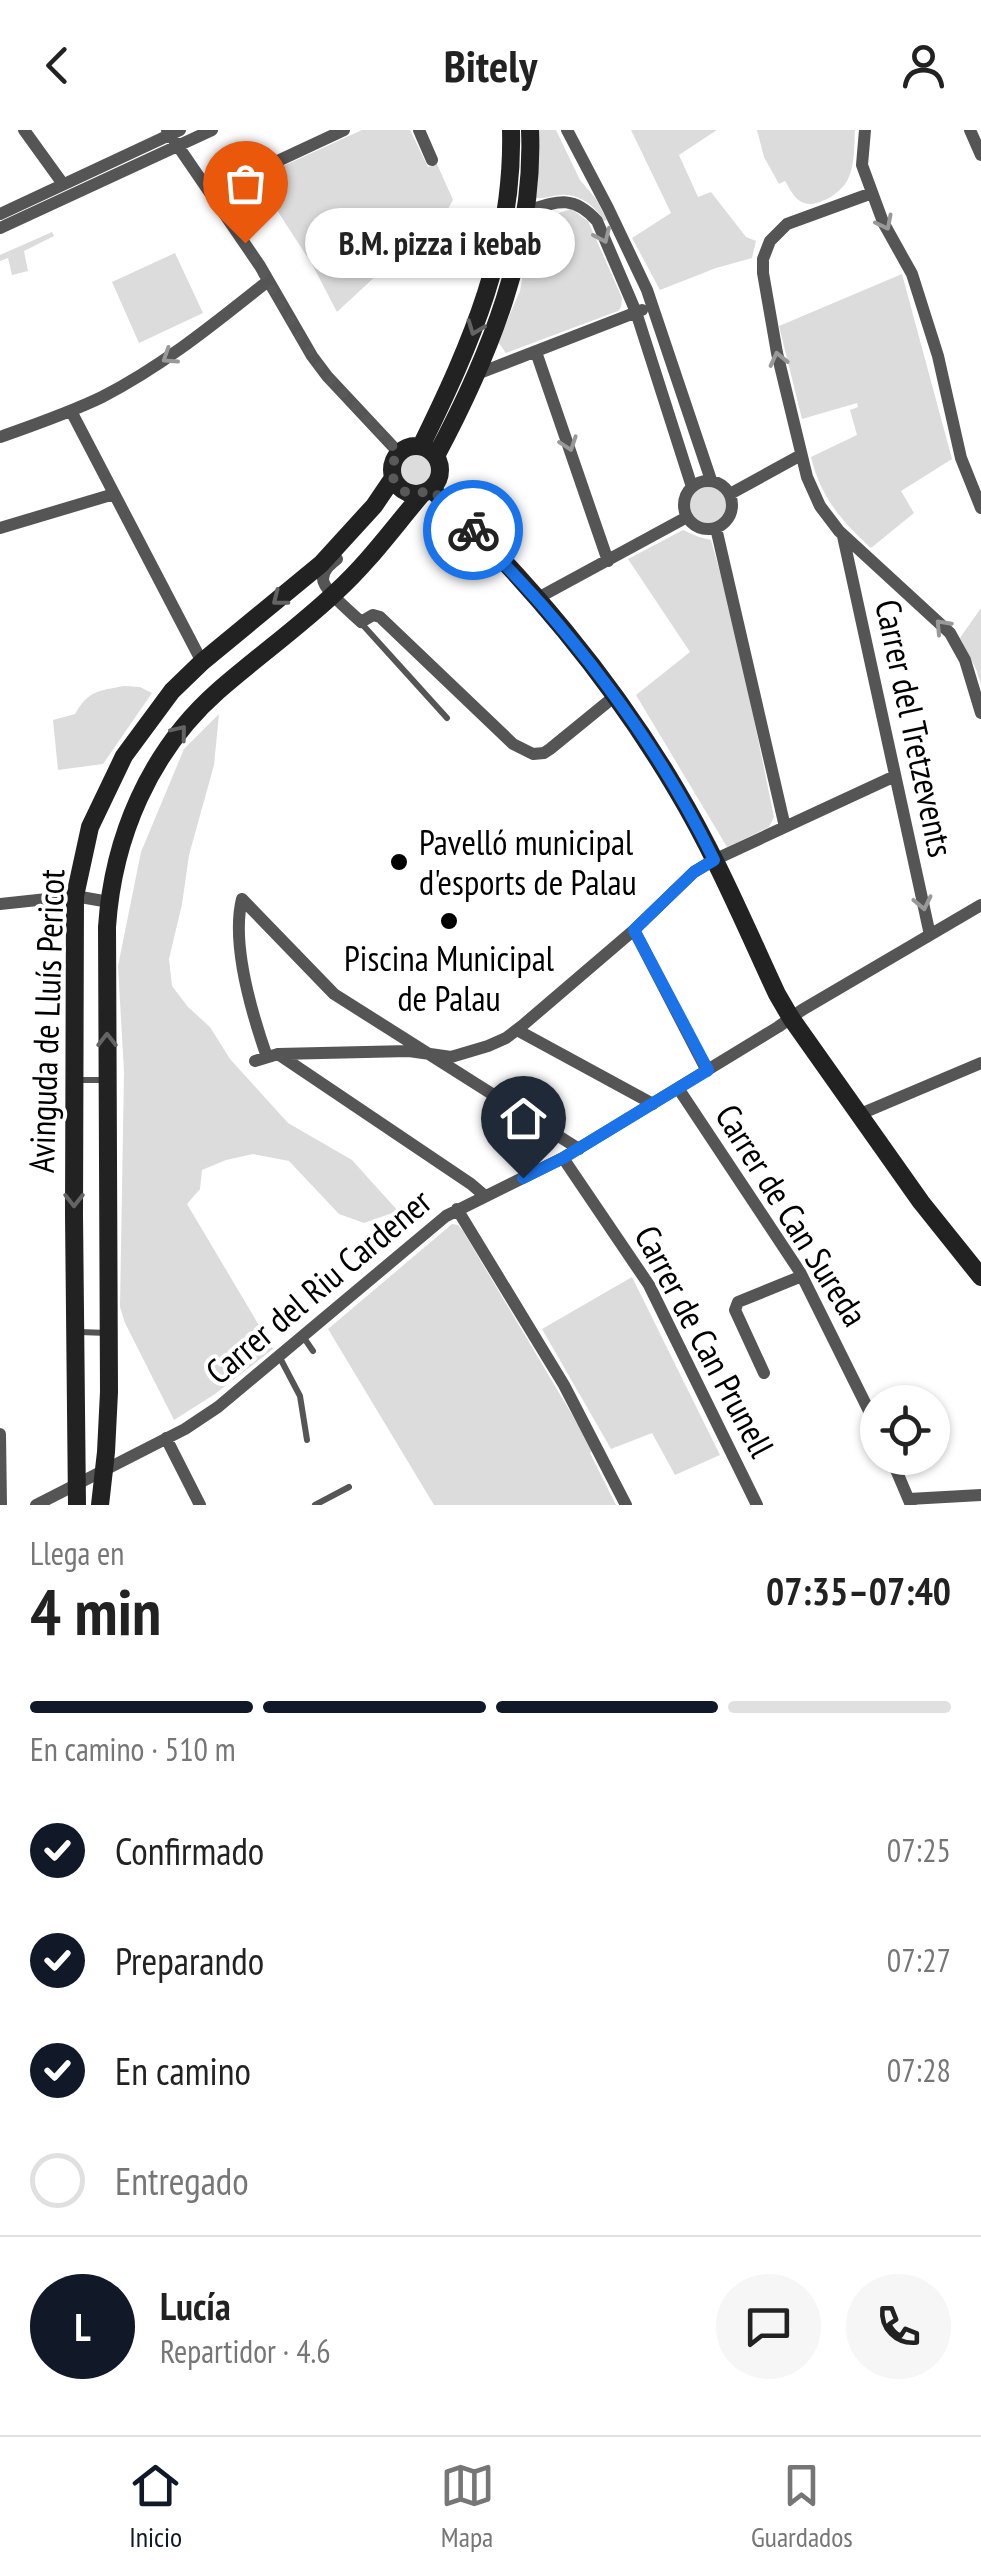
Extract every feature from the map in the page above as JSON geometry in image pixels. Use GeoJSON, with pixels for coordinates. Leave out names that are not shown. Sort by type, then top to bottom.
{"type":"FeatureCollection","features":[{"type":"Feature","properties":{"kind":"street"},"geometry":{"type":"LineString","coordinates":[[24,130],[63,184]]}},
{"type":"Feature","properties":{"kind":"street"},"geometry":{"type":"LineString","coordinates":[[0,214],[174,136],[212,130]]}},
{"type":"Feature","properties":{"kind":"street"},"geometry":{"type":"LineString","coordinates":[[239,213],[264,195],[267,166],[344,130]]}},
{"type":"Feature","properties":{"kind":"street"},"geometry":{"type":"LineString","coordinates":[[419,130],[432,160]]}},
{"type":"Feature","properties":{"kind":"street"},"geometry":{"type":"LineString","coordinates":[[428,451],[484,302],[494,264],[507,196],[511,130]]}},
{"type":"Feature","properties":{"kind":"street"},"geometry":{"type":"LineString","coordinates":[[428,451],[476,374],[503,304],[524,212],[530,130]]}},
{"type":"Feature","properties":{"kind":"street"},"geometry":{"type":"LineString","coordinates":[[567,130],[647,290],[711,480]]}},
{"type":"Feature","properties":{"kind":"street"},"geometry":{"type":"LineString","coordinates":[[864,130],[862,165],[883,222],[912,274],[938,356],[961,458],[981,508]]}},
{"type":"Feature","properties":{"kind":"street"},"geometry":{"type":"LineString","coordinates":[[970,130],[981,155]]}},
{"type":"Feature","properties":{"kind":"street"},"geometry":{"type":"LineString","coordinates":[[0,228],[174,136]]}},
{"type":"Feature","properties":{"kind":"street"},"geometry":{"type":"LineString","coordinates":[[174,136],[327,376],[398,452]]}},
{"type":"Feature","properties":{"kind":"street"},"geometry":{"type":"LineString","coordinates":[[872,192],[787,224],[776,233],[766,249],[763,273],[770,318],[801,455],[816,499],[842,534],[945,628],[965,660],[981,713]]}},
{"type":"Feature","properties":{"kind":"street"},"geometry":{"type":"LineString","coordinates":[[524,212],[564,201],[575,203],[588,210],[600,226],[636,312],[692,487]]}},
{"type":"Feature","properties":{"kind":"street"},"geometry":{"type":"LineString","coordinates":[[0,437],[115,390],[174,355],[268,281]]}},
{"type":"Feature","properties":{"kind":"street"},"geometry":{"type":"LineString","coordinates":[[476,374],[652,306]]}},
{"type":"Feature","properties":{"kind":"street"},"geometry":{"type":"LineString","coordinates":[[536,352],[608,560]]}},
{"type":"Feature","properties":{"kind":"street"},"geometry":{"type":"LineString","coordinates":[[71,411],[202,662]]}},
{"type":"Feature","properties":{"kind":"street"},"geometry":{"type":"LineString","coordinates":[[426,492],[440,475],[440,468],[428,451],[408,447],[398,452],[393,462],[393,478],[404,492],[426,492],[536,599],[614,696],[676,788],[791,1018],[858,1115],[981,1277]]}},
{"type":"Feature","properties":{"kind":"street"},"geometry":{"type":"LineString","coordinates":[[730,494],[801,455]]}},
{"type":"Feature","properties":{"kind":"street","name":"Avinguda de Lluís Pericot"},"geometry":{"type":"LineString","coordinates":[[77,1505],[75,896],[90,827],[112,777],[172,690],[320,564],[393,478]]}},
{"type":"Feature","properties":{"kind":"street"},"geometry":{"type":"LineString","coordinates":[[711,480],[730,494],[731,514],[716,528],[700,528],[687,518],[685,499],[692,487],[711,480]]}},
{"type":"Feature","properties":{"kind":"street","name":"Avinguda de Lluís Pericot"},"geometry":{"type":"LineString","coordinates":[[100,1505],[108,1333],[109,902],[127,825],[160,758],[192,718],[215,693],[333,595],[426,492]]}},
{"type":"Feature","properties":{"kind":"street"},"geometry":{"type":"LineString","coordinates":[[0,528],[114,494]]}},
{"type":"Feature","properties":{"kind":"street"},"geometry":{"type":"LineString","coordinates":[[536,599],[687,518]]}},
{"type":"Feature","properties":{"kind":"street"},"geometry":{"type":"LineString","coordinates":[[360,521],[352,544],[326,569],[326,587],[360,622],[372,615],[380,616],[514,744],[538,754],[550,749],[614,696]]}},
{"type":"Feature","properties":{"kind":"street"},"geometry":{"type":"LineString","coordinates":[[716,528],[785,827]]}},
{"type":"Feature","properties":{"kind":"street","name":"Carrer del Tretzevents"},"geometry":{"type":"LineString","coordinates":[[842,534],[930,935]]}},
{"type":"Feature","properties":{"kind":"street"},"geometry":{"type":"LineString","coordinates":[[267,1058],[410,1051],[450,1057],[506,1038],[634,930],[694,872],[895,776]]}},
{"type":"Feature","properties":{"kind":"street"},"geometry":{"type":"LineString","coordinates":[[0,904],[75,896],[109,902]]}},
{"type":"Feature","properties":{"kind":"street"},"geometry":{"type":"LineString","coordinates":[[486,1196],[267,1058],[249,999],[237,918],[242,898],[334,994],[579,1149]]}},
{"type":"Feature","properties":{"kind":"street","name":"Carrer del Riu Cardener"},"geometry":{"type":"LineString","coordinates":[[36,1505],[76,1484],[105,1461],[166,1438],[218,1408],[457,1209],[579,1149],[981,905]]}},
{"type":"Feature","properties":{"kind":"street"},"geometry":{"type":"LineString","coordinates":[[634,930],[708,1070]]}},
{"type":"Feature","properties":{"kind":"street"},"geometry":{"type":"LineString","coordinates":[[516,1030],[653,1104]]}},
{"type":"Feature","properties":{"kind":"street"},"geometry":{"type":"LineString","coordinates":[[858,1115],[981,1063]]}},
{"type":"Feature","properties":{"kind":"street","name":"Carrer de Can Sureda"},"geometry":{"type":"LineString","coordinates":[[678,1088],[802,1276],[860,1393]]}},
{"type":"Feature","properties":{"kind":"street","name":"Carrer de Can Prunell"},"geometry":{"type":"LineString","coordinates":[[563,1158],[649,1285],[757,1505]]}},
{"type":"Feature","properties":{"kind":"street"},"geometry":{"type":"LineString","coordinates":[[457,1209],[564,1385],[626,1505]]}},
{"type":"Feature","properties":{"kind":"street"},"geometry":{"type":"LineString","coordinates":[[764,1373],[735,1310],[738,1302],[802,1276]]}},
{"type":"Feature","properties":{"kind":"street"},"geometry":{"type":"LineString","coordinates":[[0,1434],[1,1505]]}},
{"type":"Feature","properties":{"kind":"street"},"geometry":{"type":"LineString","coordinates":[[166,1438],[200,1505]]}},
{"type":"Feature","properties":{"kind":"street"},"geometry":{"type":"LineString","coordinates":[[898,1475],[910,1502],[981,1495]]}},
{"type":"Feature","properties":{"kind":"lane"},"geometry":{"type":"LineString","coordinates":[[360,622],[447,718]]}},
{"type":"Feature","properties":{"kind":"lane"},"geometry":{"type":"LineString","coordinates":[[74,1080],[107,1080]]}},
{"type":"Feature","properties":{"kind":"lane"},"geometry":{"type":"LineString","coordinates":[[74,1332],[108,1333]]}},
{"type":"Feature","properties":{"kind":"lane"},"geometry":{"type":"LineString","coordinates":[[303,1337],[313,1351]]}},
{"type":"Feature","properties":{"kind":"lane"},"geometry":{"type":"LineString","coordinates":[[280,1357],[300,1396],[307,1440]]}},
{"type":"Feature","properties":{"kind":"lane"},"geometry":{"type":"LineString","coordinates":[[315,1505],[349,1487]]}},
{"type":"Feature","properties":{"kind":"shaded area"},"geometry":{"type":"Polygon","coordinates":[[[362,130],[410,130],[428,167],[437,164],[453,200],[448,209],[337,312],[273,204],[281,167],[362,130]]]}},
{"type":"Feature","properties":{"kind":"shaded area"},"geometry":{"type":"Polygon","coordinates":[[[536,130],[556,130],[580,180],[607,220],[574,196],[535,198],[536,130]]]}},
{"type":"Feature","properties":{"kind":"shaded area"},"geometry":{"type":"Polygon","coordinates":[[[631,130],[717,130],[679,155],[698,197],[711,192],[746,237],[756,241],[752,258],[660,290],[632,238],[671,213],[631,130]]]}},
{"type":"Feature","properties":{"kind":"shaded area"},"geometry":{"type":"Polygon","coordinates":[[[757,130],[855,130],[848,179],[827,199],[813,204],[800,201],[785,181],[779,184],[764,157],[757,130]]]}},
{"type":"Feature","properties":{"kind":"shaded area"},"geometry":{"type":"Polygon","coordinates":[[[571,209],[588,221],[622,298],[621,307],[506,353],[498,342],[520,291],[532,222],[571,209]]]}},
{"type":"Feature","properties":{"kind":"shaded area"},"geometry":{"type":"Polygon","coordinates":[[[52,232],[54,236],[24,251],[28,271],[12,275],[8,258],[0,261],[0,255],[52,232]]]}},
{"type":"Feature","properties":{"kind":"shaded area"},"geometry":{"type":"Polygon","coordinates":[[[175,253],[203,313],[139,343],[112,282],[175,253]]]}},
{"type":"Feature","properties":{"kind":"shaded area"},"geometry":{"type":"Polygon","coordinates":[[[902,274],[952,459],[901,491],[914,513],[871,548],[834,507],[820,484],[811,457],[857,435],[850,410],[858,407],[857,403],[802,419],[779,326],[902,274]]]}},
{"type":"Feature","properties":{"kind":"shaded area"},"geometry":{"type":"Polygon","coordinates":[[[416,454],[428,459],[433,471],[428,483],[416,488],[404,483],[399,471],[404,459],[416,454]]]}},
{"type":"Feature","properties":{"kind":"shaded area"},"geometry":{"type":"Polygon","coordinates":[[[708,487],[721,493],[727,506],[721,519],[708,525],[695,519],[689,506],[695,493],[708,487]]]}},
{"type":"Feature","properties":{"kind":"shaded area"},"geometry":{"type":"Polygon","coordinates":[[[683,530],[711,540],[735,627],[774,817],[769,827],[727,847],[636,695],[690,652],[628,559],[683,530]]]}},
{"type":"Feature","properties":{"kind":"shaded area"},"geometry":{"type":"Polygon","coordinates":[[[981,608],[981,684],[960,638],[981,608]]]}},
{"type":"Feature","properties":{"kind":"shaded area"},"geometry":{"type":"Polygon","coordinates":[[[124,686],[152,693],[103,764],[58,770],[53,720],[75,714],[95,693],[124,686]]]}},
{"type":"Feature","properties":{"kind":"shaded area"},"geometry":{"type":"Polygon","coordinates":[[[219,714],[214,765],[189,855],[169,959],[172,986],[288,1123],[352,1160],[398,1211],[364,1223],[339,1214],[289,1161],[253,1154],[202,1170],[200,1189],[187,1204],[273,1349],[174,1420],[120,1307],[124,1072],[118,966],[141,852],[184,749],[219,714]]]}},
{"type":"Feature","properties":{"kind":"shaded area"},"geometry":{"type":"Polygon","coordinates":[[[452,1224],[463,1231],[593,1450],[590,1453],[616,1505],[434,1505],[328,1329],[452,1224]]]}},
{"type":"Feature","properties":{"kind":"shaded area"},"geometry":{"type":"Polygon","coordinates":[[[632,1277],[720,1455],[675,1475],[652,1433],[611,1449],[542,1329],[632,1277]]]}},
{"type":"Feature","properties":{"kind":"way so far"},"geometry":{"type":"LineString","coordinates":[[245,243],[312,356],[398,452],[392,468],[395,483],[410,494],[431,489],[473,530]]}},
{"type":"Feature","properties":{"kind":"place","name":"B.M. pizza i kebab"},"geometry":{"type":"Point","coordinates":[245,243]}},
{"type":"Feature","properties":{"kind":"place","name":"Pavelló municipal d'esports de Palau"},"geometry":{"type":"Point","coordinates":[399,862]}},
{"type":"Feature","properties":{"kind":"place","name":"Piscina Municipal de Palau"},"geometry":{"type":"Point","coordinates":[449,921]}},
{"type":"Feature","properties":{"kind":"route"},"geometry":{"type":"LineString","coordinates":[[473,530],[540,602],[631,718],[676,788],[714,860],[694,872],[634,930],[708,1070],[523,1178]]}}]}
